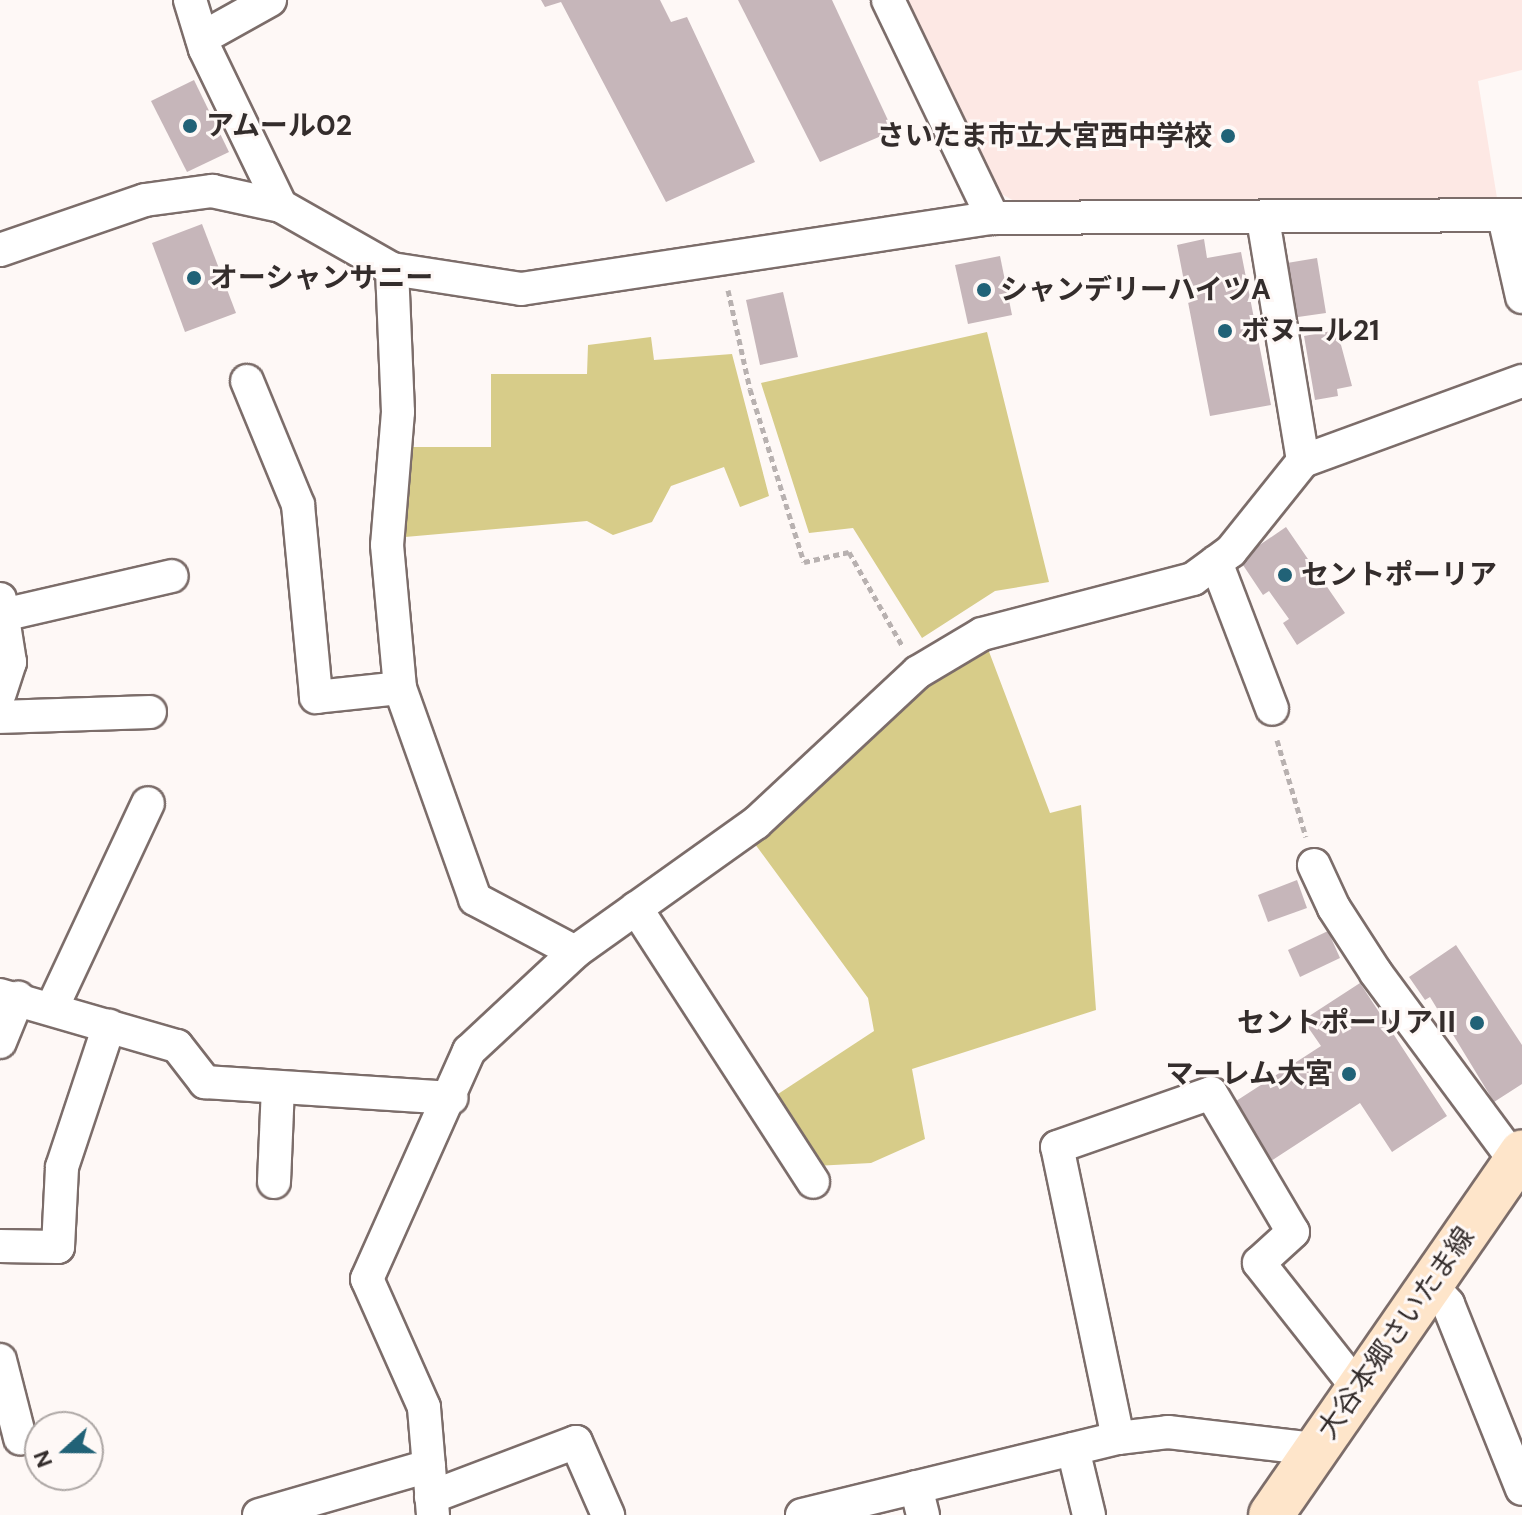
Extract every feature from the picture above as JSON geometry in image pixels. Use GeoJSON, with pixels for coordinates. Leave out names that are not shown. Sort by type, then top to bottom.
{"type":"FeatureCollection","features":[{"type":"Feature","properties":{"kind":"main road","name":"大谷本郷さいたま線"},"geometry":{"type":"LineString","coordinates":[[1273,1514],[1357,1387],[1519,1157]]}},
{"type":"Feature","properties":{"kind":"street"},"geometry":{"type":"LineString","coordinates":[[190,0],[202,38],[281,206]]}},
{"type":"Feature","properties":{"kind":"street"},"geometry":{"type":"LineString","coordinates":[[202,38],[270,0]]}},
{"type":"Feature","properties":{"kind":"street"},"geometry":{"type":"LineString","coordinates":[[888,0],[993,218]]}},
{"type":"Feature","properties":{"kind":"street"},"geometry":{"type":"LineString","coordinates":[[0,250],[145,200],[212,191],[281,206],[392,269],[521,289],[993,218],[1513,216],[1522,297]]}},
{"type":"Feature","properties":{"kind":"street"},"geometry":{"type":"LineString","coordinates":[[1263,219],[1303,461]]}},
{"type":"Feature","properties":{"kind":"street"},"geometry":{"type":"LineString","coordinates":[[392,269],[398,412],[387,545],[400,688],[475,899],[575,952]]}},
{"type":"Feature","properties":{"kind":"street"},"geometry":{"type":"LineString","coordinates":[[247,381],[298,505],[316,697],[400,688]]}},
{"type":"Feature","properties":{"kind":"street"},"geometry":{"type":"LineString","coordinates":[[431,1493],[424,1407],[367,1279],[451,1098],[469,1051],[575,952],[756,823],[918,672],[982,634],[1151,593],[1193,579],[1231,551],[1303,461],[1522,381]]}},
{"type":"Feature","properties":{"kind":"street"},"geometry":{"type":"LineString","coordinates":[[1216,562],[1272,709]]}},
{"type":"Feature","properties":{"kind":"street"},"geometry":{"type":"LineString","coordinates":[[0,693],[10,662],[1,607],[172,576]]}},
{"type":"Feature","properties":{"kind":"street"},"geometry":{"type":"LineString","coordinates":[[0,717],[150,712]]}},
{"type":"Feature","properties":{"kind":"street"},"geometry":{"type":"LineString","coordinates":[[52,1008],[148,803]]}},
{"type":"Feature","properties":{"kind":"street"},"geometry":{"type":"LineString","coordinates":[[1314,865],[1334,908],[1376,973],[1519,1157]]}},
{"type":"Feature","properties":{"kind":"street"},"geometry":{"type":"LineString","coordinates":[[636,908],[813,1182]]}},
{"type":"Feature","properties":{"kind":"street"},"geometry":{"type":"LineString","coordinates":[[0,1042],[9,996],[177,1046],[205,1082],[451,1098]]}},
{"type":"Feature","properties":{"kind":"street"},"geometry":{"type":"LineString","coordinates":[[0,1246],[58,1247],[62,1167],[109,1026]]}},
{"type":"Feature","properties":{"kind":"street"},"geometry":{"type":"LineString","coordinates":[[274,1182],[278,1087]]}},
{"type":"Feature","properties":{"kind":"street"},"geometry":{"type":"LineString","coordinates":[[1118,1438],[1057,1147],[1211,1093],[1293,1232],[1259,1263],[1357,1387]]}},
{"type":"Feature","properties":{"kind":"street"},"geometry":{"type":"LineString","coordinates":[[1430,1284],[1448,1304],[1522,1489]]}},
{"type":"Feature","properties":{"kind":"street"},"geometry":{"type":"LineString","coordinates":[[0,1360],[20,1438]]}},
{"type":"Feature","properties":{"kind":"street"},"geometry":{"type":"LineString","coordinates":[[802,1515],[920,1501],[1073,1449],[1118,1438],[1168,1432],[1316,1449]]}},
{"type":"Feature","properties":{"kind":"street"},"geometry":{"type":"LineString","coordinates":[[259,1515],[431,1493],[576,1442],[608,1515]]}},
{"type":"Feature","properties":{"kind":"street"},"geometry":{"type":"LineString","coordinates":[[1073,1449],[1089,1515]]}},
{"type":"Feature","properties":{"kind":"path"},"geometry":{"type":"LineString","coordinates":[[721,259],[750,389],[804,562],[849,552],[918,672]]}},
{"type":"Feature","properties":{"kind":"path"},"geometry":{"type":"LineString","coordinates":[[1272,709],[1314,865]]}},
{"type":"Feature","properties":{"kind":"shaded area","name":"さいたま市立大宮西中学校"},"geometry":{"type":"Polygon","coordinates":[[[905,0],[1522,0],[1522,70],[1478,81],[1498,204],[1018,203],[996,191],[905,0]]]}},
{"type":"Feature","properties":{"kind":"shaded area"},"geometry":{"type":"Polygon","coordinates":[[[987,332],[1049,582],[995,591],[922,638],[853,528],[809,533],[761,383],[987,332]]]}},
{"type":"Feature","properties":{"kind":"shaded area"},"geometry":{"type":"Polygon","coordinates":[[[651,337],[654,360],[732,354],[769,496],[740,507],[724,467],[671,486],[652,522],[613,535],[587,521],[405,537],[412,447],[491,447],[491,374],[587,374],[588,345],[651,337]]]}},
{"type":"Feature","properties":{"kind":"shaded area"},"geometry":{"type":"Polygon","coordinates":[[[988,649],[1050,813],[1081,805],[1096,1010],[912,1069],[925,1139],[871,1163],[815,1166],[775,1096],[874,1031],[868,998],[752,840],[958,658],[988,649]]]}},
{"type":"Feature","properties":{"kind":"building"},"geometry":{"type":"Polygon","coordinates":[[[541,0],[660,0],[671,22],[687,17],[755,162],[666,202],[561,2],[545,7],[541,0]]]}},
{"type":"Feature","properties":{"kind":"building"},"geometry":{"type":"Polygon","coordinates":[[[738,0],[832,0],[893,131],[820,162],[738,0]]]}},
{"type":"Feature","properties":{"kind":"building","name":"アムール02"},"geometry":{"type":"Polygon","coordinates":[[[194,80],[229,152],[187,172],[151,101],[194,80]]]}},
{"type":"Feature","properties":{"kind":"building","name":"オーシャンサニー"},"geometry":{"type":"Polygon","coordinates":[[[202,224],[236,313],[185,332],[152,243],[202,224]]]}},
{"type":"Feature","properties":{"kind":"building","name":"ボヌール21"},"geometry":{"type":"Polygon","coordinates":[[[1204,239],[1207,258],[1241,252],[1271,405],[1210,416],[1177,245],[1204,239]]]}},
{"type":"Feature","properties":{"kind":"building","name":"シャンデリーハイツA"},"geometry":{"type":"Polygon","coordinates":[[[1000,256],[1012,315],[968,324],[955,265],[1000,256]]]}},
{"type":"Feature","properties":{"kind":"building"},"geometry":{"type":"Polygon","coordinates":[[[1317,258],[1326,313],[1291,318],[1281,264],[1317,258]]]}},
{"type":"Feature","properties":{"kind":"building"},"geometry":{"type":"Polygon","coordinates":[[[783,292],[798,357],[760,365],[746,300],[783,292]]]}},
{"type":"Feature","properties":{"kind":"building"},"geometry":{"type":"Polygon","coordinates":[[[1337,330],[1352,386],[1337,389],[1338,396],[1315,400],[1304,336],[1337,330]]]}},
{"type":"Feature","properties":{"kind":"building","name":"セントポーリア"},"geometry":{"type":"Polygon","coordinates":[[[1286,527],[1345,613],[1297,645],[1283,623],[1289,619],[1269,591],[1263,595],[1239,559],[1286,527]]]}},
{"type":"Feature","properties":{"kind":"building"},"geometry":{"type":"Polygon","coordinates":[[[1297,880],[1307,908],[1268,922],[1258,895],[1297,880]]]}},
{"type":"Feature","properties":{"kind":"building"},"geometry":{"type":"Polygon","coordinates":[[[1328,931],[1340,958],[1300,977],[1288,950],[1328,931]]]}},
{"type":"Feature","properties":{"kind":"building","name":"セントポーリアⅡ"},"geometry":{"type":"Polygon","coordinates":[[[1456,945],[1522,1045],[1522,1084],[1494,1102],[1430,997],[1425,1000],[1409,977],[1456,945]]]}},
{"type":"Feature","properties":{"kind":"building","name":"マーレム大宮"},"geometry":{"type":"Polygon","coordinates":[[[1360,983],[1447,1116],[1392,1152],[1360,1103],[1271,1161],[1233,1103],[1321,1046],[1303,1020],[1360,983]]]}},
{"type":"Feature","properties":{"kind":"place","name":"アムール02"},"geometry":{"type":"Point","coordinates":[190,126]}},
{"type":"Feature","properties":{"kind":"place","name":"さいたま市立大宮西中学校"},"geometry":{"type":"Point","coordinates":[1228,136]}},
{"type":"Feature","properties":{"kind":"place","name":"オーシャンサニー"},"geometry":{"type":"Point","coordinates":[194,278]}},
{"type":"Feature","properties":{"kind":"place","name":"シャンデリーハイツA"},"geometry":{"type":"Point","coordinates":[984,290]}},
{"type":"Feature","properties":{"kind":"place","name":"ボヌール21"},"geometry":{"type":"Point","coordinates":[1225,331]}},
{"type":"Feature","properties":{"kind":"place","name":"セントポーリア"},"geometry":{"type":"Point","coordinates":[1285,575]}},
{"type":"Feature","properties":{"kind":"place","name":"セントポーリアⅡ"},"geometry":{"type":"Point","coordinates":[1477,1023]}},
{"type":"Feature","properties":{"kind":"place","name":"マーレム大宮"},"geometry":{"type":"Point","coordinates":[1349,1074]}}]}
